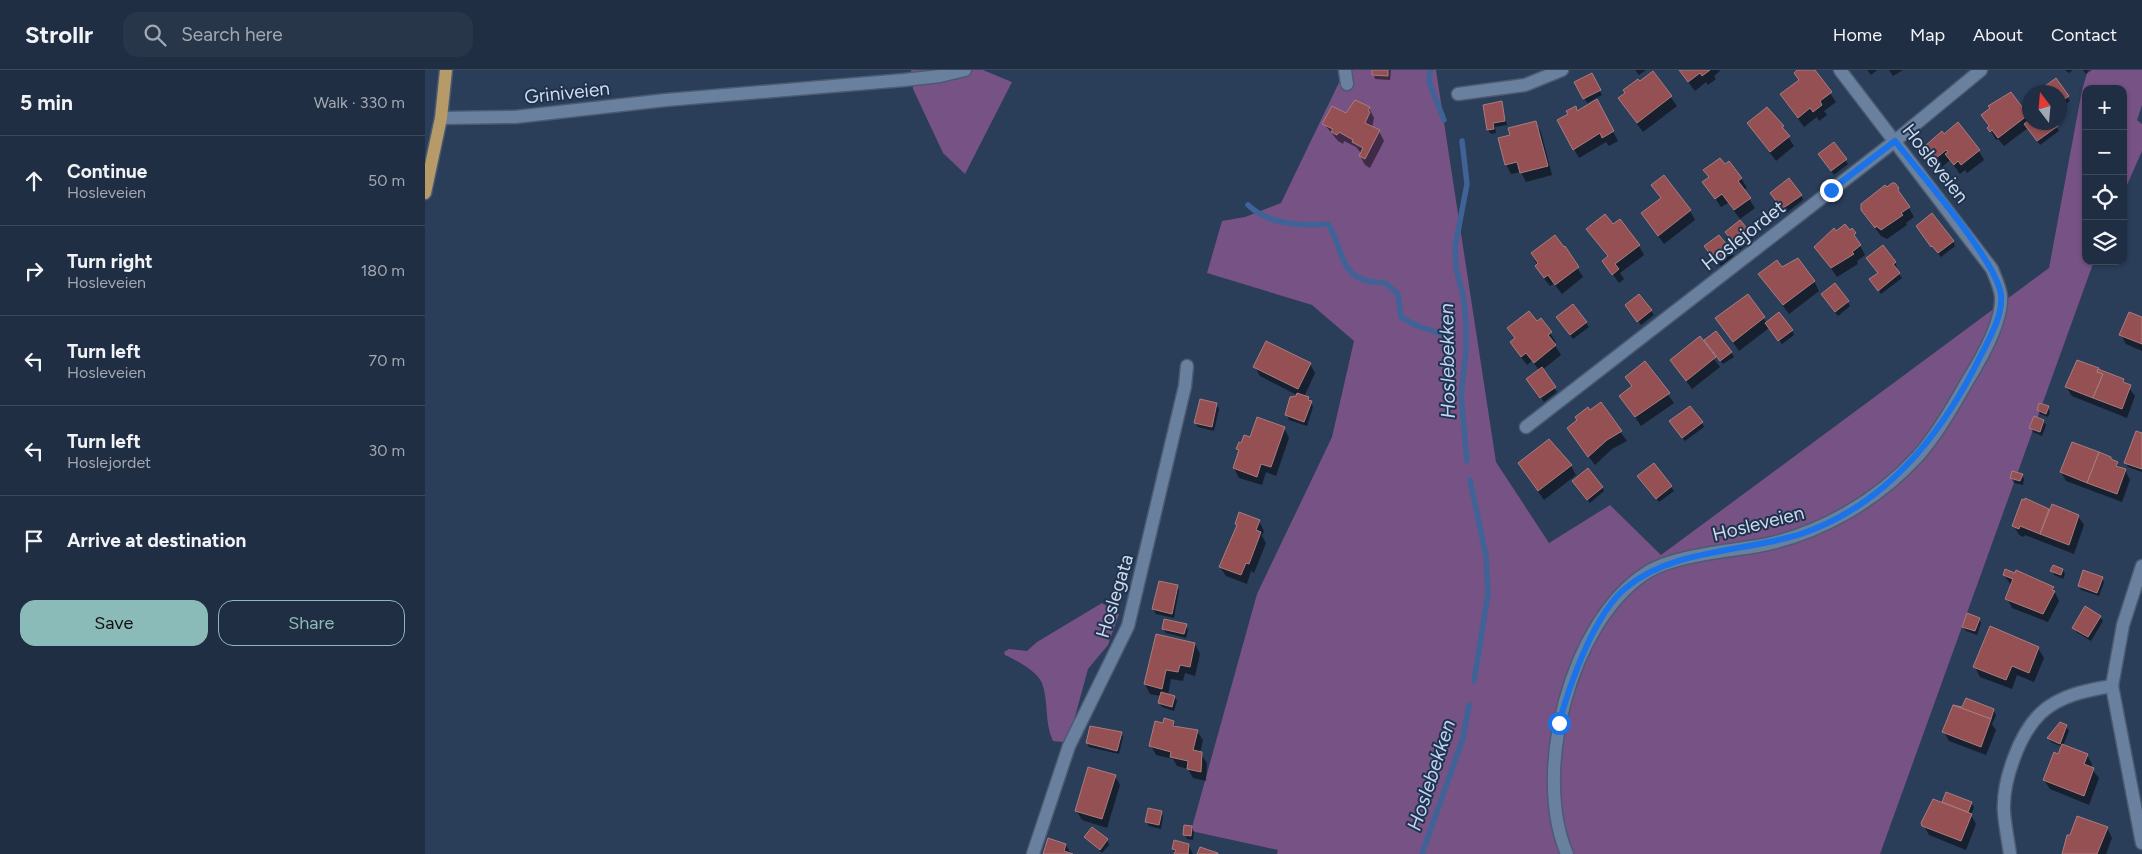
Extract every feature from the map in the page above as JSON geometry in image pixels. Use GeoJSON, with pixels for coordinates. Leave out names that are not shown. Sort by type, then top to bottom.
{"type":"FeatureCollection","features":[{"type":"Feature","properties":{"kind":"main road"},"geometry":{"type":"LineString","coordinates":[[425,192],[441,118],[446,70]]}},
{"type":"Feature","properties":{"kind":"street","name":"Griniveien"},"geometry":{"type":"LineString","coordinates":[[441,118],[515,117],[667,100],[904,80],[940,76],[965,70]]}},
{"type":"Feature","properties":{"kind":"street"},"geometry":{"type":"LineString","coordinates":[[1345,70],[1347,84]]}},
{"type":"Feature","properties":{"kind":"street"},"geometry":{"type":"LineString","coordinates":[[1458,94],[1525,85],[1562,70]]}},
{"type":"Feature","properties":{"kind":"street","name":"Hosleveien"},"geometry":{"type":"LineString","coordinates":[[1567,854],[1559,836],[1553,794],[1554,755],[1559,723],[1571,682],[1585,650],[1606,613],[1624,588],[1648,571],[1672,563],[1763,545],[1803,533],[1848,513],[1889,483],[1918,455],[1949,412],[1987,343],[2001,311],[2001,294],[1992,269],[1841,70]]}},
{"type":"Feature","properties":{"kind":"street","name":"Hoslejordet"},"geometry":{"type":"LineString","coordinates":[[1526,427],[1895,141],[1981,70]]}},
{"type":"Feature","properties":{"kind":"street","name":"Hoslegata"},"geometry":{"type":"LineString","coordinates":[[1033,854],[1069,746],[1128,626],[1181,406],[1187,366]]}},
{"type":"Feature","properties":{"kind":"street"},"geometry":{"type":"LineString","coordinates":[[2142,566],[2123,625],[2112,686],[2142,843]]}},
{"type":"Feature","properties":{"kind":"street"},"geometry":{"type":"LineString","coordinates":[[2010,854],[2004,812],[2005,786],[2013,760],[2027,734],[2041,713],[2081,692],[2112,686]]}},
{"type":"Feature","properties":{"kind":"shaded area"},"geometry":{"type":"Polygon","coordinates":[[[911,70],[983,70],[1012,82],[965,174],[943,153],[913,89],[911,70]]]}},
{"type":"Feature","properties":{"kind":"shaded area"},"geometry":{"type":"Polygon","coordinates":[[[1345,70],[1436,70],[1496,462],[1549,543],[1610,505],[1661,555],[2049,268],[2082,90],[2082,265],[2093,265],[1880,854],[1277,854],[1278,850],[1191,831],[1257,594],[1332,437],[1354,341],[1312,305],[1207,273],[1222,221],[1245,217],[1281,203],[1345,70]]]}},
{"type":"Feature","properties":{"kind":"shaded area"},"geometry":{"type":"Polygon","coordinates":[[[2088,70],[2142,70],[2142,105],[2137,120],[2142,124],[2142,151],[2127,185],[2127,85],[2084,85],[2088,70]]]}},
{"type":"Feature","properties":{"kind":"shaded area"},"geometry":{"type":"Polygon","coordinates":[[[1102,603],[1119,614],[1108,645],[1088,669],[1073,724],[1063,742],[1053,741],[1048,727],[1042,683],[1036,674],[1005,655],[1004,652],[1009,649],[1027,651],[1037,642],[1102,603]]]}},
{"type":"Feature","properties":{"kind":"building"},"geometry":{"type":"Polygon","coordinates":[[[1372,70],[1388,70],[1388,76],[1372,75],[1372,70]]]}},
{"type":"Feature","properties":{"kind":"building"},"geometry":{"type":"Polygon","coordinates":[[[1679,70],[1710,70],[1702,76],[1700,73],[1688,82],[1679,70]]]}},
{"type":"Feature","properties":{"kind":"building"},"geometry":{"type":"Polygon","coordinates":[[[1797,70],[1815,70],[1832,92],[1820,101],[1822,105],[1813,112],[1810,108],[1798,118],[1780,94],[1799,80],[1794,73],[1797,70]]]}},
{"type":"Feature","properties":{"kind":"building"},"geometry":{"type":"Polygon","coordinates":[[[1653,71],[1672,96],[1637,123],[1618,98],[1625,93],[1623,90],[1653,71]]]}},
{"type":"Feature","properties":{"kind":"building"},"geometry":{"type":"Polygon","coordinates":[[[1592,73],[1601,90],[1583,99],[1574,82],[1592,73]]]}},
{"type":"Feature","properties":{"kind":"building"},"geometry":{"type":"Polygon","coordinates":[[[2056,78],[2061,85],[2046,85],[2056,78]]]}},
{"type":"Feature","properties":{"kind":"building"},"geometry":{"type":"Polygon","coordinates":[[[2011,92],[2022,107],[2022,120],[1998,138],[1992,130],[1990,132],[1987,128],[1989,126],[1981,115],[1990,108],[1988,106],[2011,92]]]}},
{"type":"Feature","properties":{"kind":"building"},"geometry":{"type":"Polygon","coordinates":[[[1597,99],[1614,131],[1602,138],[1600,133],[1573,150],[1557,120],[1568,114],[1566,111],[1576,106],[1577,111],[1597,99]]]}},
{"type":"Feature","properties":{"kind":"building"},"geometry":{"type":"Polygon","coordinates":[[[1355,100],[1370,107],[1365,123],[1380,130],[1365,159],[1359,156],[1363,148],[1339,132],[1337,135],[1331,132],[1333,129],[1322,124],[1332,106],[1346,113],[1355,100]]]}},
{"type":"Feature","properties":{"kind":"building"},"geometry":{"type":"Polygon","coordinates":[[[1502,101],[1505,121],[1493,123],[1494,129],[1487,130],[1483,105],[1502,101]]]}},
{"type":"Feature","properties":{"kind":"building"},"geometry":{"type":"Polygon","coordinates":[[[1767,107],[1784,126],[1782,127],[1790,136],[1770,152],[1747,123],[1767,107]]]}},
{"type":"Feature","properties":{"kind":"building"},"geometry":{"type":"Polygon","coordinates":[[[1536,121],[1548,166],[1520,173],[1517,162],[1505,165],[1498,138],[1510,135],[1508,128],[1536,121]]]}},
{"type":"Feature","properties":{"kind":"building"},"geometry":{"type":"Polygon","coordinates":[[[1958,122],[1980,150],[1961,165],[1958,161],[1954,165],[1945,154],[1948,152],[1946,150],[1935,159],[1925,146],[1942,131],[1944,134],[1958,122]]]}},
{"type":"Feature","properties":{"kind":"building"},"geometry":{"type":"Polygon","coordinates":[[[2029,130],[2052,130],[2037,141],[2029,130]]]}},
{"type":"Feature","properties":{"kind":"building"},"geometry":{"type":"Polygon","coordinates":[[[1834,142],[1847,159],[1831,171],[1818,154],[1834,142]]]}},
{"type":"Feature","properties":{"kind":"building"},"geometry":{"type":"Polygon","coordinates":[[[1720,158],[1725,164],[1729,161],[1742,178],[1738,181],[1751,198],[1734,210],[1722,194],[1715,199],[1702,182],[1709,177],[1703,170],[1720,158]]]}},
{"type":"Feature","properties":{"kind":"building"},"geometry":{"type":"Polygon","coordinates":[[[1664,175],[1691,210],[1658,236],[1641,213],[1661,198],[1651,185],[1664,175]]]}},
{"type":"Feature","properties":{"kind":"building"},"geometry":{"type":"Polygon","coordinates":[[[1789,178],[1802,195],[1782,209],[1770,193],[1789,178]]]}},
{"type":"Feature","properties":{"kind":"building"},"geometry":{"type":"Polygon","coordinates":[[[1895,183],[1899,188],[1898,190],[1910,207],[1901,213],[1903,215],[1881,230],[1876,226],[1875,228],[1861,210],[1861,204],[1885,185],[1887,187],[1895,183]]]}},
{"type":"Feature","properties":{"kind":"building"},"geometry":{"type":"Polygon","coordinates":[[[1932,213],[1954,241],[1938,253],[1931,247],[1916,226],[1932,213]]]}},
{"type":"Feature","properties":{"kind":"building"},"geometry":{"type":"Polygon","coordinates":[[[1605,214],[1613,224],[1620,219],[1640,245],[1615,264],[1619,269],[1612,275],[1602,261],[1608,256],[1586,229],[1605,214]]]}},
{"type":"Feature","properties":{"kind":"building"},"geometry":{"type":"Polygon","coordinates":[[[1740,220],[1752,234],[1737,247],[1725,232],[1740,220]]]}},
{"type":"Feature","properties":{"kind":"building"},"geometry":{"type":"Polygon","coordinates":[[[1845,224],[1856,233],[1854,235],[1861,245],[1852,252],[1854,254],[1831,268],[1814,247],[1834,228],[1836,231],[1845,224]]]}},
{"type":"Feature","properties":{"kind":"building"},"geometry":{"type":"Polygon","coordinates":[[[1555,235],[1579,267],[1555,285],[1548,275],[1544,278],[1535,266],[1538,263],[1531,253],[1555,235]]]}},
{"type":"Feature","properties":{"kind":"building"},"geometry":{"type":"Polygon","coordinates":[[[1719,235],[1732,251],[1717,263],[1704,246],[1719,235]]]}},
{"type":"Feature","properties":{"kind":"building"},"geometry":{"type":"Polygon","coordinates":[[[1883,245],[1896,262],[1893,264],[1900,273],[1878,291],[1869,279],[1878,273],[1866,258],[1883,245]]]}},
{"type":"Feature","properties":{"kind":"building"},"geometry":{"type":"Polygon","coordinates":[[[1798,258],[1815,281],[1783,305],[1758,274],[1777,260],[1782,267],[1798,258]]]}},
{"type":"Feature","properties":{"kind":"building"},"geometry":{"type":"Polygon","coordinates":[[[1835,283],[1849,301],[1835,312],[1821,294],[1835,283]]]}},
{"type":"Feature","properties":{"kind":"building"},"geometry":{"type":"Polygon","coordinates":[[[1639,294],[1652,310],[1637,322],[1625,305],[1639,294]]]}},
{"type":"Feature","properties":{"kind":"building"},"geometry":{"type":"Polygon","coordinates":[[[1748,294],[1765,317],[1733,342],[1715,318],[1748,294]]]}},
{"type":"Feature","properties":{"kind":"building"},"geometry":{"type":"Polygon","coordinates":[[[1573,304],[1587,322],[1570,335],[1556,317],[1573,304]]]}},
{"type":"Feature","properties":{"kind":"building"},"geometry":{"type":"Polygon","coordinates":[[[1529,311],[1537,321],[1541,318],[1552,332],[1548,335],[1556,345],[1534,363],[1526,353],[1521,357],[1510,342],[1515,338],[1507,328],[1529,311]]]}},
{"type":"Feature","properties":{"kind":"building"},"geometry":{"type":"Polygon","coordinates":[[[1779,312],[1793,330],[1778,341],[1765,323],[1779,312]]]}},
{"type":"Feature","properties":{"kind":"building"},"geometry":{"type":"Polygon","coordinates":[[[2129,312],[2142,317],[2142,344],[2119,335],[2129,312]]]}},
{"type":"Feature","properties":{"kind":"building"},"geometry":{"type":"Polygon","coordinates":[[[1716,331],[1732,352],[1720,361],[1704,340],[1716,331]]]}},
{"type":"Feature","properties":{"kind":"building"},"geometry":{"type":"Polygon","coordinates":[[[1700,336],[1716,357],[1686,381],[1670,360],[1700,336]]]}},
{"type":"Feature","properties":{"kind":"building"},"geometry":{"type":"Polygon","coordinates":[[[1266,341],[1311,363],[1298,389],[1253,367],[1266,341]]]}},
{"type":"Feature","properties":{"kind":"building"},"geometry":{"type":"Polygon","coordinates":[[[2077,360],[2099,368],[2097,372],[2103,374],[2093,398],[2065,387],[2077,360]]]}},
{"type":"Feature","properties":{"kind":"building"},"geometry":{"type":"Polygon","coordinates":[[[1645,361],[1670,393],[1635,417],[1619,396],[1632,386],[1625,377],[1645,361]]]}},
{"type":"Feature","properties":{"kind":"building"},"geometry":{"type":"Polygon","coordinates":[[[1542,367],[1556,387],[1540,398],[1526,379],[1542,367]]]}},
{"type":"Feature","properties":{"kind":"building"},"geometry":{"type":"Polygon","coordinates":[[[2098,369],[2124,379],[2123,382],[2131,385],[2122,409],[2093,398],[2103,374],[2097,372],[2098,369]]]}},
{"type":"Feature","properties":{"kind":"building"},"geometry":{"type":"Polygon","coordinates":[[[1297,393],[1309,397],[1308,400],[1312,401],[1304,422],[1285,415],[1290,397],[1296,396],[1297,393]]]}},
{"type":"Feature","properties":{"kind":"building"},"geometry":{"type":"Polygon","coordinates":[[[1200,399],[1217,403],[1212,427],[1194,423],[1200,399]]]}},
{"type":"Feature","properties":{"kind":"building"},"geometry":{"type":"Polygon","coordinates":[[[1601,402],[1622,431],[1607,440],[1588,457],[1567,428],[1577,420],[1575,417],[1588,407],[1590,410],[1601,402]]]}},
{"type":"Feature","properties":{"kind":"building"},"geometry":{"type":"Polygon","coordinates":[[[2039,403],[2049,406],[2046,414],[2037,410],[2039,403]]]}},
{"type":"Feature","properties":{"kind":"building"},"geometry":{"type":"Polygon","coordinates":[[[1690,406],[1703,422],[1682,438],[1669,421],[1690,406]]]}},
{"type":"Feature","properties":{"kind":"building"},"geometry":{"type":"Polygon","coordinates":[[[2034,416],[2044,420],[2040,432],[2029,428],[2034,416]]]}},
{"type":"Feature","properties":{"kind":"building"},"geometry":{"type":"Polygon","coordinates":[[[1257,417],[1285,427],[1271,467],[1261,464],[1257,477],[1233,468],[1239,450],[1236,449],[1239,442],[1241,443],[1244,435],[1250,437],[1257,417]]]}},
{"type":"Feature","properties":{"kind":"building"},"geometry":{"type":"Polygon","coordinates":[[[2136,431],[2142,433],[2142,469],[2124,463],[2136,431]]]}},
{"type":"Feature","properties":{"kind":"building"},"geometry":{"type":"Polygon","coordinates":[[[1549,439],[1572,465],[1538,491],[1518,463],[1549,439]]]}},
{"type":"Feature","properties":{"kind":"building"},"geometry":{"type":"Polygon","coordinates":[[[2072,442],[2099,452],[2087,483],[2060,472],[2072,442]]]}},
{"type":"Feature","properties":{"kind":"building"},"geometry":{"type":"Polygon","coordinates":[[[2099,452],[2118,462],[2116,466],[2126,469],[2117,494],[2087,483],[2099,452]]]}},
{"type":"Feature","properties":{"kind":"building"},"geometry":{"type":"Polygon","coordinates":[[[1654,463],[1672,486],[1656,499],[1637,476],[1654,463]]]}},
{"type":"Feature","properties":{"kind":"building"},"geometry":{"type":"Polygon","coordinates":[[[1588,468],[1603,487],[1587,500],[1572,481],[1588,468]]]}},
{"type":"Feature","properties":{"kind":"building"},"geometry":{"type":"Polygon","coordinates":[[[2012,471],[2023,474],[2020,481],[2010,478],[2012,471]]]}},
{"type":"Feature","properties":{"kind":"building"},"geometry":{"type":"Polygon","coordinates":[[[2025,498],[2049,509],[2040,534],[2020,526],[2019,529],[2012,526],[2022,499],[2025,500],[2025,498]]]}},
{"type":"Feature","properties":{"kind":"building"},"geometry":{"type":"Polygon","coordinates":[[[2052,504],[2079,515],[2069,545],[2040,534],[2052,504]]]}},
{"type":"Feature","properties":{"kind":"building"},"geometry":{"type":"Polygon","coordinates":[[[1239,512],[1260,520],[1256,530],[1261,532],[1249,564],[1246,563],[1241,575],[1219,567],[1237,525],[1235,524],[1239,512]]]}},
{"type":"Feature","properties":{"kind":"building"},"geometry":{"type":"Polygon","coordinates":[[[2053,565],[2063,569],[2061,575],[2050,571],[2053,565]]]}},
{"type":"Feature","properties":{"kind":"building"},"geometry":{"type":"Polygon","coordinates":[[[2005,569],[2015,573],[2016,570],[2054,587],[2052,590],[2055,591],[2043,614],[2005,599],[2013,579],[2003,575],[2005,569]]]}},
{"type":"Feature","properties":{"kind":"building"},"geometry":{"type":"Polygon","coordinates":[[[2083,570],[2103,577],[2097,593],[2078,586],[2083,570]]]}},
{"type":"Feature","properties":{"kind":"building"},"geometry":{"type":"Polygon","coordinates":[[[1159,581],[1178,585],[1172,614],[1152,609],[1159,581]]]}},
{"type":"Feature","properties":{"kind":"building"},"geometry":{"type":"Polygon","coordinates":[[[2085,606],[2101,616],[2088,637],[2072,628],[2085,606]]]}},
{"type":"Feature","properties":{"kind":"building"},"geometry":{"type":"Polygon","coordinates":[[[1967,613],[1980,618],[1975,631],[1962,627],[1967,613]]]}},
{"type":"Feature","properties":{"kind":"building"},"geometry":{"type":"Polygon","coordinates":[[[1164,619],[1187,624],[1184,634],[1162,629],[1164,619]]]}},
{"type":"Feature","properties":{"kind":"building"},"geometry":{"type":"Polygon","coordinates":[[[1990,626],[2039,647],[2029,673],[2012,666],[2006,680],[1973,667],[1990,626]]]}},
{"type":"Feature","properties":{"kind":"building"},"geometry":{"type":"Polygon","coordinates":[[[1156,634],[1195,643],[1190,667],[1180,665],[1178,672],[1166,670],[1162,689],[1144,684],[1156,634]]]}},
{"type":"Feature","properties":{"kind":"building"},"geometry":{"type":"Polygon","coordinates":[[[1161,692],[1175,696],[1172,707],[1158,703],[1161,692]]]}},
{"type":"Feature","properties":{"kind":"building"},"geometry":{"type":"Polygon","coordinates":[[[1966,698],[1994,709],[1991,719],[1953,705],[1962,707],[1966,698]]]}},
{"type":"Feature","properties":{"kind":"building"},"geometry":{"type":"Polygon","coordinates":[[[1953,705],[1991,719],[1981,747],[1942,732],[1953,705]]]}},
{"type":"Feature","properties":{"kind":"building"},"geometry":{"type":"Polygon","coordinates":[[[1164,718],[1174,721],[1173,726],[1198,730],[1193,750],[1202,752],[1201,772],[1187,769],[1188,761],[1170,757],[1171,752],[1149,746],[1155,721],[1163,723],[1164,718]]]}},
{"type":"Feature","properties":{"kind":"building"},"geometry":{"type":"Polygon","coordinates":[[[2060,722],[2067,725],[2060,744],[2047,738],[2060,722]]]}},
{"type":"Feature","properties":{"kind":"building"},"geometry":{"type":"Polygon","coordinates":[[[1090,726],[1122,732],[1117,751],[1086,743],[1090,726]]]}},
{"type":"Feature","properties":{"kind":"building"},"geometry":{"type":"Polygon","coordinates":[[[2062,744],[2088,754],[2084,764],[2094,768],[2084,796],[2043,780],[2054,752],[2058,754],[2062,744]]]}},
{"type":"Feature","properties":{"kind":"building"},"geometry":{"type":"Polygon","coordinates":[[[1088,767],[1116,775],[1102,819],[1075,811],[1088,767]]]}},
{"type":"Feature","properties":{"kind":"building"},"geometry":{"type":"Polygon","coordinates":[[[1946,792],[1972,802],[1968,812],[1942,802],[1946,792]]]}},
{"type":"Feature","properties":{"kind":"building"},"geometry":{"type":"Polygon","coordinates":[[[1933,799],[1972,814],[1961,841],[1922,826],[1921,823],[1933,799]]]}},
{"type":"Feature","properties":{"kind":"building"},"geometry":{"type":"Polygon","coordinates":[[[1148,808],[1162,811],[1159,825],[1145,822],[1148,808]]]}},
{"type":"Feature","properties":{"kind":"building"},"geometry":{"type":"Polygon","coordinates":[[[2077,816],[2108,827],[2097,854],[2062,854],[2067,835],[2070,835],[2077,816]]]}},
{"type":"Feature","properties":{"kind":"building"},"geometry":{"type":"Polygon","coordinates":[[[1184,825],[1192,826],[1191,836],[1183,835],[1184,825]]]}},
{"type":"Feature","properties":{"kind":"building"},"geometry":{"type":"Polygon","coordinates":[[[1092,827],[1108,839],[1100,850],[1084,837],[1092,827]]]}},
{"type":"Feature","properties":{"kind":"building"},"geometry":{"type":"Polygon","coordinates":[[[1048,838],[1066,844],[1064,851],[1073,854],[1043,854],[1048,838]]]}},
{"type":"Feature","properties":{"kind":"building"},"geometry":{"type":"Polygon","coordinates":[[[1174,840],[1189,844],[1188,854],[1174,854],[1176,850],[1172,849],[1174,840]]]}},
{"type":"Feature","properties":{"kind":"building"},"geometry":{"type":"Polygon","coordinates":[[[1200,847],[1218,853],[1218,854],[1197,854],[1200,847]]]}},
{"type":"Feature","properties":{"kind":"waterway","name":"Hoslebekken"},"geometry":{"type":"LineString","coordinates":[[1430,70],[1429,82],[1444,120]]}},
{"type":"Feature","properties":{"kind":"waterway","name":"Hoslebekken"},"geometry":{"type":"LineString","coordinates":[[1462,141],[1467,184],[1455,247],[1456,268],[1464,300],[1466,323],[1466,352],[1461,395],[1467,461]]}},
{"type":"Feature","properties":{"kind":"waterway"},"geometry":{"type":"LineString","coordinates":[[1248,205],[1266,217],[1286,223],[1328,224],[1351,272],[1359,278],[1385,283],[1398,294],[1401,317],[1417,326],[1452,337]]}},
{"type":"Feature","properties":{"kind":"waterway","name":"Hoslebekken"},"geometry":{"type":"LineString","coordinates":[[1470,480],[1486,556],[1488,594],[1474,681]]}},
{"type":"Feature","properties":{"kind":"waterway","name":"Hoslebekken"},"geometry":{"type":"LineString","coordinates":[[1422,854],[1463,738],[1469,705]]}},
{"type":"Feature","properties":{"kind":"route"},"geometry":{"type":"LineString","coordinates":[[1559,723],[1571,682],[1585,650],[1606,613],[1624,588],[1648,571],[1681,560],[1763,545],[1803,533],[1848,513],[1889,483],[1918,455],[1945,419],[1971,375],[2001,311],[2001,294],[1992,269],[1965,233],[1895,141],[1831,190]]}}]}
